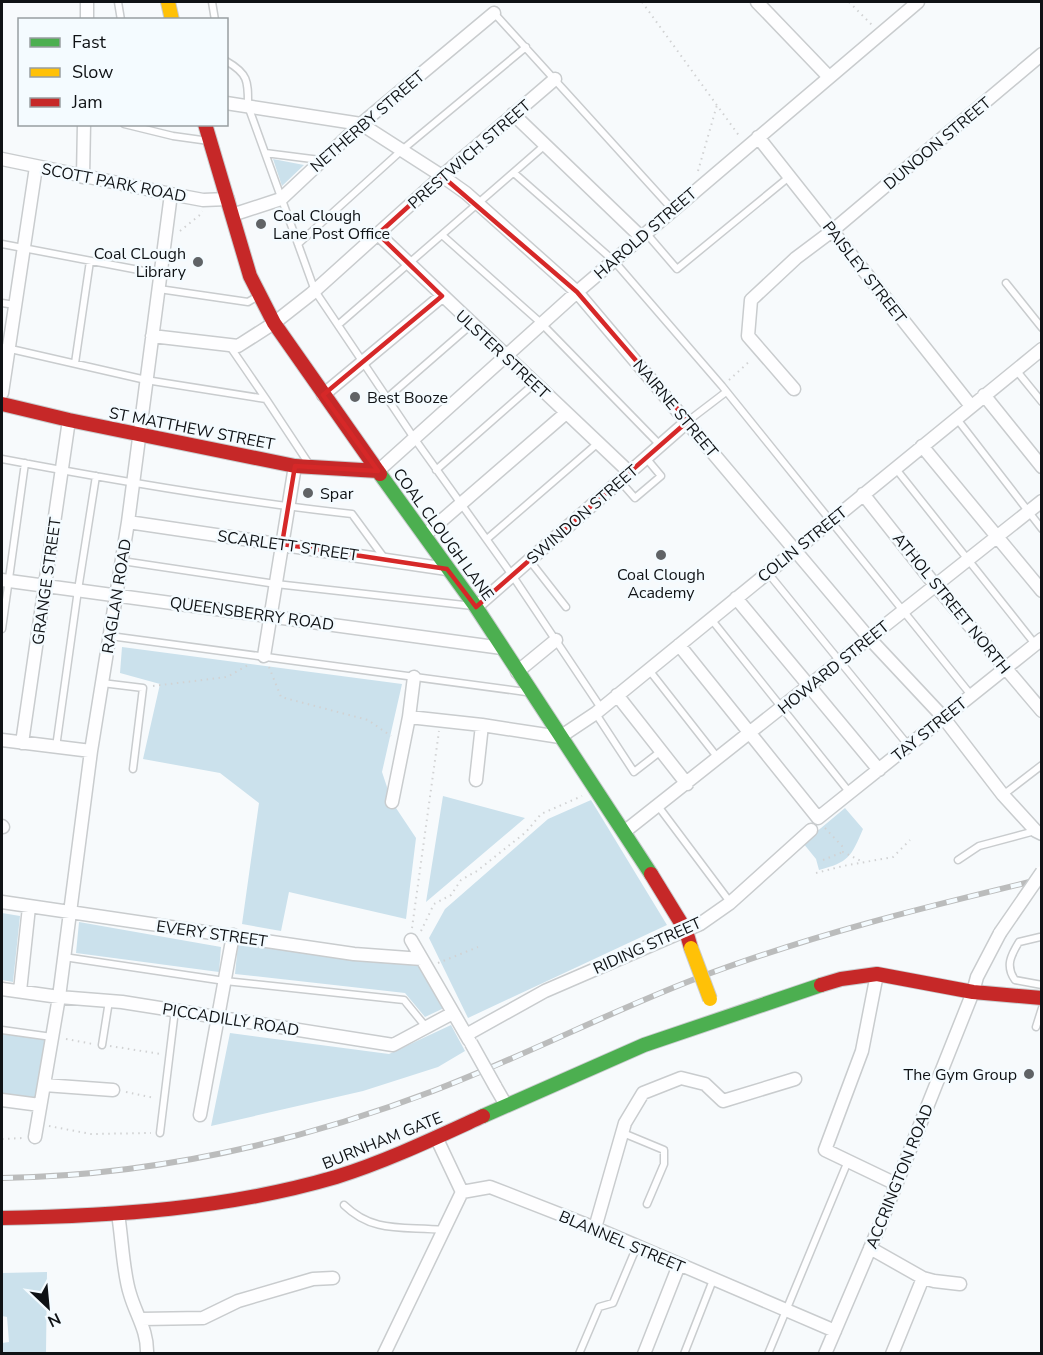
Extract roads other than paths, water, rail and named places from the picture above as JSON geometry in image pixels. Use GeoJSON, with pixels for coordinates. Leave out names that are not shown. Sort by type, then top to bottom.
{"type":"FeatureCollection","features":[{"type":"Feature","properties":{"kind":"main road"},"geometry":{"type":"LineString","coordinates":[[168,2],[172,18]]}},
{"type":"Feature","properties":{"kind":"main road","name":"COAL CLOUGH LANE"},"geometry":{"type":"LineString","coordinates":[[206,126],[250,276],[274,323],[323,395],[426,534],[447,569],[476,607],[624,832],[686,932],[710,999],[720,1018]]}},
{"type":"Feature","properties":{"kind":"main road","name":"ST MATTHEW STREET"},"geometry":{"type":"LineString","coordinates":[[2,404],[139,435],[295,465],[378,471]]}},
{"type":"Feature","properties":{"kind":"main road"},"geometry":{"type":"LineString","coordinates":[[877,974],[973,992],[1041,998]]}},
{"type":"Feature","properties":{"kind":"main road","name":"BURNHAM GATE"},"geometry":{"type":"LineString","coordinates":[[2,1218],[118,1214],[214,1203],[295,1189],[340,1177],[382,1161],[644,1045],[720,1018],[841,980],[877,974]]}},
{"type":"Feature","properties":{"kind":"street"},"geometry":{"type":"LineString","coordinates":[[87,2],[87,18]]}},
{"type":"Feature","properties":{"kind":"street"},"geometry":{"type":"LineString","coordinates":[[758,2],[829,77]]}},
{"type":"Feature","properties":{"kind":"street","name":"HAROLD STREET"},"geometry":{"type":"LineString","coordinates":[[378,471],[541,323],[918,2]]}},
{"type":"Feature","properties":{"kind":"street","name":"NETHERBY STREET"},"geometry":{"type":"LineString","coordinates":[[232,215],[281,199],[361,124],[494,13]]}},
{"type":"Feature","properties":{"kind":"street","name":"DUNOON STREET"},"geometry":{"type":"LineString","coordinates":[[794,389],[748,336],[751,300],[796,258],[832,231],[1041,54]]}},
{"type":"Feature","properties":{"kind":"street","name":"PRESTWICH STREET"},"geometry":{"type":"LineString","coordinates":[[229,345],[238,346],[274,323],[315,291],[442,176],[555,79]]}},
{"type":"Feature","properties":{"kind":"street","name":"NAIRNE STREET"},"geometry":{"type":"LineString","coordinates":[[228,103],[361,124],[442,176],[577,292],[869,638],[943,717],[1003,795],[1039,832]]}},
{"type":"Feature","properties":{"kind":"street"},"geometry":{"type":"LineString","coordinates":[[513,114],[643,235]]}},
{"type":"Feature","properties":{"kind":"street"},"geometry":{"type":"LineString","coordinates":[[83,177],[84,126]]}},
{"type":"Feature","properties":{"kind":"street","name":"PAISLEY STREET"},"geometry":{"type":"LineString","coordinates":[[758,137],[971,406]]}},
{"type":"Feature","properties":{"kind":"street","name":"SCOTT PARK ROAD"},"geometry":{"type":"LineString","coordinates":[[2,159],[203,200],[228,199]]}},
{"type":"Feature","properties":{"kind":"street"},"geometry":{"type":"LineString","coordinates":[[2,393],[5,347],[15,305],[36,167]]}},
{"type":"Feature","properties":{"kind":"street","name":"RAGLAN ROAD"},"geometry":{"type":"LineString","coordinates":[[36,1130],[59,997],[91,751],[128,522],[171,194]]}},
{"type":"Feature","properties":{"kind":"street","name":"ULSTER STREET"},"geometry":{"type":"LineString","coordinates":[[378,234],[598,443],[624,477]]}},
{"type":"Feature","properties":{"kind":"street"},"geometry":{"type":"LineString","coordinates":[[323,395],[442,296]]}},
{"type":"Feature","properties":{"kind":"street"},"geometry":{"type":"LineString","coordinates":[[152,336],[229,345]]}},
{"type":"Feature","properties":{"kind":"street","name":"COLIN STREET"},"geometry":{"type":"LineString","coordinates":[[560,737],[599,711],[1041,349]]}},
{"type":"Feature","properties":{"kind":"street"},"geometry":{"type":"LineString","coordinates":[[984,395],[1041,467]]}},
{"type":"Feature","properties":{"kind":"street"},"geometry":{"type":"LineString","coordinates":[[426,534],[566,412]]}},
{"type":"Feature","properties":{"kind":"street","name":"GRANGE STREET"},"geometry":{"type":"LineString","coordinates":[[22,743],[69,420]]}},
{"type":"Feature","properties":{"kind":"street","name":"SWINDON STREET"},"geometry":{"type":"LineString","coordinates":[[476,607],[688,421]]}},
{"type":"Feature","properties":{"kind":"street"},"geometry":{"type":"LineString","coordinates":[[922,446],[1041,591]]}},
{"type":"Feature","properties":{"kind":"street"},"geometry":{"type":"LineString","coordinates":[[264,656],[295,465]]}},
{"type":"Feature","properties":{"kind":"street","name":"ATHOL STREET NORTH"},"geometry":{"type":"LineString","coordinates":[[863,494],[935,585],[1041,711]]}},
{"type":"Feature","properties":{"kind":"street","name":"HOWARD STREET"},"geometry":{"type":"LineString","coordinates":[[624,832],[1041,501]]}},
{"type":"Feature","properties":{"kind":"street","name":"SCARLETT STREET"},"geometry":{"type":"LineString","coordinates":[[128,522],[447,569]]}},
{"type":"Feature","properties":{"kind":"street","name":"QUEENSBERRY ROAD"},"geometry":{"type":"LineString","coordinates":[[5,580],[502,648]]}},
{"type":"Feature","properties":{"kind":"street"},"geometry":{"type":"LineString","coordinates":[[736,598],[879,770]]}},
{"type":"Feature","properties":{"kind":"street"},"geometry":{"type":"LineString","coordinates":[[518,672],[556,640]]}},
{"type":"Feature","properties":{"kind":"street","name":"TAY STREET"},"geometry":{"type":"LineString","coordinates":[[751,733],[818,818],[1038,642]]}},
{"type":"Feature","properties":{"kind":"street"},"geometry":{"type":"LineString","coordinates":[[679,645],[751,733]]}},
{"type":"Feature","properties":{"kind":"street"},"geometry":{"type":"LineString","coordinates":[[392,802],[409,717],[414,677]]}},
{"type":"Feature","properties":{"kind":"street"},"geometry":{"type":"LineString","coordinates":[[617,695],[687,784]]}},
{"type":"Feature","properties":{"kind":"street"},"geometry":{"type":"LineString","coordinates":[[409,717],[560,737]]}},
{"type":"Feature","properties":{"kind":"street"},"geometry":{"type":"LineString","coordinates":[[476,780],[482,725]]}},
{"type":"Feature","properties":{"kind":"street"},"geometry":{"type":"LineString","coordinates":[[2,740],[91,751]]}},
{"type":"Feature","properties":{"kind":"street","name":"RIDING STREET"},"geometry":{"type":"LineString","coordinates":[[468,1039],[544,991],[686,932],[730,903],[811,830]]}},
{"type":"Feature","properties":{"kind":"street","name":"ACCRINGTON ROAD"},"geometry":{"type":"LineString","coordinates":[[825,1353],[896,1184],[977,977],[1000,933],[1041,872]]}},
{"type":"Feature","properties":{"kind":"street","name":"EVERY STREET"},"geometry":{"type":"LineString","coordinates":[[2,902],[424,963]]}},
{"type":"Feature","properties":{"kind":"street"},"geometry":{"type":"LineString","coordinates":[[20,992],[29,907]]}},
{"type":"Feature","properties":{"kind":"street"},"geometry":{"type":"LineString","coordinates":[[200,1114],[233,935]]}},
{"type":"Feature","properties":{"kind":"street"},"geometry":{"type":"LineString","coordinates":[[411,940],[506,1105]]}},
{"type":"Feature","properties":{"kind":"street"},"geometry":{"type":"LineString","coordinates":[[877,974],[862,1051],[825,1150],[896,1184]]}},
{"type":"Feature","properties":{"kind":"street","name":"PICCADILLY ROAD"},"geometry":{"type":"LineString","coordinates":[[2,989],[175,1010],[393,1045],[453,1012]]}},
{"type":"Feature","properties":{"kind":"street"},"geometry":{"type":"LineString","coordinates":[[595,1228],[625,1123],[643,1093],[681,1078],[705,1084],[723,1101],[795,1079]]}},
{"type":"Feature","properties":{"kind":"street"},"geometry":{"type":"LineString","coordinates":[[44,1085],[112,1090]]}},
{"type":"Feature","properties":{"kind":"street"},"geometry":{"type":"LineString","coordinates":[[2,1100],[40,1105]]}},
{"type":"Feature","properties":{"kind":"street"},"geometry":{"type":"LineString","coordinates":[[384,1353],[462,1192],[436,1137]]}},
{"type":"Feature","properties":{"kind":"street","name":"BLANNEL STREET"},"geometry":{"type":"LineString","coordinates":[[462,1192],[490,1187],[595,1228],[835,1331]]}},
{"type":"Feature","properties":{"kind":"street"},"geometry":{"type":"LineString","coordinates":[[118,1214],[130,1294],[141,1319],[147,1342],[147,1353]]}},
{"type":"Feature","properties":{"kind":"street"},"geometry":{"type":"LineString","coordinates":[[870,1248],[923,1278],[960,1284]]}},
{"type":"Feature","properties":{"kind":"street"},"geometry":{"type":"LineString","coordinates":[[644,1353],[680,1265]]}},
{"type":"Feature","properties":{"kind":"street"},"geometry":{"type":"LineString","coordinates":[[141,1319],[202,1318],[248,1298],[313,1279],[333,1278]]}},
{"type":"Feature","properties":{"kind":"street"},"geometry":{"type":"LineString","coordinates":[[892,1353],[923,1278]]}},
{"type":"Feature","properties":{"kind":"lane"},"geometry":{"type":"LineString","coordinates":[[118,2],[121,18]]}},
{"type":"Feature","properties":{"kind":"lane"},"geometry":{"type":"LineString","coordinates":[[212,2],[215,18]]}},
{"type":"Feature","properties":{"kind":"lane"},"geometry":{"type":"LineString","coordinates":[[494,13],[673,210]]}},
{"type":"Feature","properties":{"kind":"lane"},"geometry":{"type":"LineString","coordinates":[[298,244],[402,150],[526,47]]}},
{"type":"Feature","properties":{"kind":"lane"},"geometry":{"type":"LineString","coordinates":[[228,62],[245,76],[248,84],[248,106],[315,291],[436,470],[487,539],[556,640],[634,772],[661,751]]}},
{"type":"Feature","properties":{"kind":"lane"},"geometry":{"type":"LineString","coordinates":[[140,126],[173,136],[210,141]]}},
{"type":"Feature","properties":{"kind":"lane"},"geometry":{"type":"LineString","coordinates":[[338,325],[545,145]]}},
{"type":"Feature","properties":{"kind":"lane"},"geometry":{"type":"LineString","coordinates":[[265,153],[321,160]]}},
{"type":"Feature","properties":{"kind":"lane"},"geometry":{"type":"LineString","coordinates":[[514,173],[614,261],[724,389],[971,695]]}},
{"type":"Feature","properties":{"kind":"lane"},"geometry":{"type":"LineString","coordinates":[[643,235],[677,269],[789,177]]}},
{"type":"Feature","properties":{"kind":"lane"},"geometry":{"type":"LineString","coordinates":[[442,235],[541,323],[660,445]]}},
{"type":"Feature","properties":{"kind":"lane"},"geometry":{"type":"LineString","coordinates":[[2,244],[160,274]]}},
{"type":"Feature","properties":{"kind":"lane"},"geometry":{"type":"LineString","coordinates":[[75,363],[90,261]]}},
{"type":"Feature","properties":{"kind":"lane"},"geometry":{"type":"LineString","coordinates":[[1006,283],[1041,328]]}},
{"type":"Feature","properties":{"kind":"lane"},"geometry":{"type":"LineString","coordinates":[[158,289],[248,302],[260,296]]}},
{"type":"Feature","properties":{"kind":"lane"},"geometry":{"type":"LineString","coordinates":[[2,303],[15,305]]}},
{"type":"Feature","properties":{"kind":"lane"},"geometry":{"type":"LineString","coordinates":[[387,398],[472,324]]}},
{"type":"Feature","properties":{"kind":"lane"},"geometry":{"type":"LineString","coordinates":[[229,345],[311,467]]}},
{"type":"Feature","properties":{"kind":"lane"},"geometry":{"type":"LineString","coordinates":[[5,347],[146,380],[266,399]]}},
{"type":"Feature","properties":{"kind":"lane"},"geometry":{"type":"LineString","coordinates":[[1016,370],[1041,402]]}},
{"type":"Feature","properties":{"kind":"lane"},"geometry":{"type":"LineString","coordinates":[[436,470],[535,384]]}},
{"type":"Feature","properties":{"kind":"lane"},"geometry":{"type":"LineString","coordinates":[[688,421],[724,389]]}},
{"type":"Feature","properties":{"kind":"lane"},"geometry":{"type":"LineString","coordinates":[[956,418],[1041,529]]}},
{"type":"Feature","properties":{"kind":"lane"},"geometry":{"type":"LineString","coordinates":[[487,539],[598,443]]}},
{"type":"Feature","properties":{"kind":"lane"},"geometry":{"type":"LineString","coordinates":[[624,477],[635,498],[661,476],[646,458]]}},
{"type":"Feature","properties":{"kind":"lane"},"geometry":{"type":"LineString","coordinates":[[2,459],[133,483],[288,507],[352,514],[385,560]]}},
{"type":"Feature","properties":{"kind":"lane"},"geometry":{"type":"LineString","coordinates":[[2,629],[5,580],[25,463]]}},
{"type":"Feature","properties":{"kind":"lane"},"geometry":{"type":"LineString","coordinates":[[895,468],[967,560],[1038,642]]}},
{"type":"Feature","properties":{"kind":"lane"},"geometry":{"type":"LineString","coordinates":[[56,747],[96,476]]}},
{"type":"Feature","properties":{"kind":"lane"},"geometry":{"type":"LineString","coordinates":[[529,560],[566,607]]}},
{"type":"Feature","properties":{"kind":"lane"},"geometry":{"type":"LineString","coordinates":[[122,561],[276,584],[476,607]]}},
{"type":"Feature","properties":{"kind":"lane"},"geometry":{"type":"LineString","coordinates":[[768,572],[908,745]]}},
{"type":"Feature","properties":{"kind":"lane"},"geometry":{"type":"LineString","coordinates":[[711,619],[850,793]]}},
{"type":"Feature","properties":{"kind":"lane"},"geometry":{"type":"LineString","coordinates":[[110,636],[531,692]]}},
{"type":"Feature","properties":{"kind":"lane"},"geometry":{"type":"LineString","coordinates":[[649,669],[718,758]]}},
{"type":"Feature","properties":{"kind":"lane"},"geometry":{"type":"LineString","coordinates":[[102,683],[143,688],[133,769]]}},
{"type":"Feature","properties":{"kind":"lane"},"geometry":{"type":"LineString","coordinates":[[1003,795],[1041,765]]}},
{"type":"Feature","properties":{"kind":"lane"},"geometry":{"type":"LineString","coordinates":[[658,806],[730,903]]}},
{"type":"Feature","properties":{"kind":"lane"},"geometry":{"type":"LineString","coordinates":[[958,860],[980,846],[1039,832]]}},
{"type":"Feature","properties":{"kind":"lane"},"geometry":{"type":"LineString","coordinates":[[1040,937],[1019,942],[1009,963],[1010,973],[1016,980],[1041,985]]}},
{"type":"Feature","properties":{"kind":"lane"},"geometry":{"type":"LineString","coordinates":[[64,957],[225,981],[404,1000],[426,1027]]}},
{"type":"Feature","properties":{"kind":"lane"},"geometry":{"type":"LineString","coordinates":[[102,1045],[109,1001]]}},
{"type":"Feature","properties":{"kind":"lane"},"geometry":{"type":"LineString","coordinates":[[1036,1027],[1041,1008]]}},
{"type":"Feature","properties":{"kind":"lane"},"geometry":{"type":"LineString","coordinates":[[160,1133],[175,1010]]}},
{"type":"Feature","properties":{"kind":"lane"},"geometry":{"type":"LineString","coordinates":[[2,1030],[52,1037]]}},
{"type":"Feature","properties":{"kind":"lane"},"geometry":{"type":"LineString","coordinates":[[622,1133],[664,1150],[664,1164],[647,1204]]}},
{"type":"Feature","properties":{"kind":"lane"},"geometry":{"type":"LineString","coordinates":[[768,1353],[848,1161]]}},
{"type":"Feature","properties":{"kind":"lane"},"geometry":{"type":"LineString","coordinates":[[344,1205],[356,1216],[378,1226],[444,1230]]}},
{"type":"Feature","properties":{"kind":"lane"},"geometry":{"type":"LineString","coordinates":[[579,1353],[599,1307],[613,1303],[637,1246]]}},
{"type":"Feature","properties":{"kind":"lane"},"geometry":{"type":"LineString","coordinates":[[684,1353],[713,1280]]}},
{"type":"Feature","properties":{"kind":"railway"},"geometry":{"type":"LineString","coordinates":[[2,1178],[112,1171],[166,1163],[275,1141],[328,1126],[433,1091],[662,992],[780,949],[867,923],[1042,879]]}},
{"type":"Feature","properties":{"kind":"place","name":"Coal Clough Lane Post Office"},"geometry":{"type":"Point","coordinates":[261,224]}},
{"type":"Feature","properties":{"kind":"place","name":"Coal CLough Library"},"geometry":{"type":"Point","coordinates":[198,262]}},
{"type":"Feature","properties":{"kind":"place","name":"Best Booze"},"geometry":{"type":"Point","coordinates":[355,397]}},
{"type":"Feature","properties":{"kind":"place","name":"Spar"},"geometry":{"type":"Point","coordinates":[308,493]}},
{"type":"Feature","properties":{"kind":"place","name":"Coal Clough Academy"},"geometry":{"type":"Point","coordinates":[661,555]}},
{"type":"Feature","properties":{"kind":"place","name":"The Gym Group"},"geometry":{"type":"Point","coordinates":[1029,1074]}}]}
